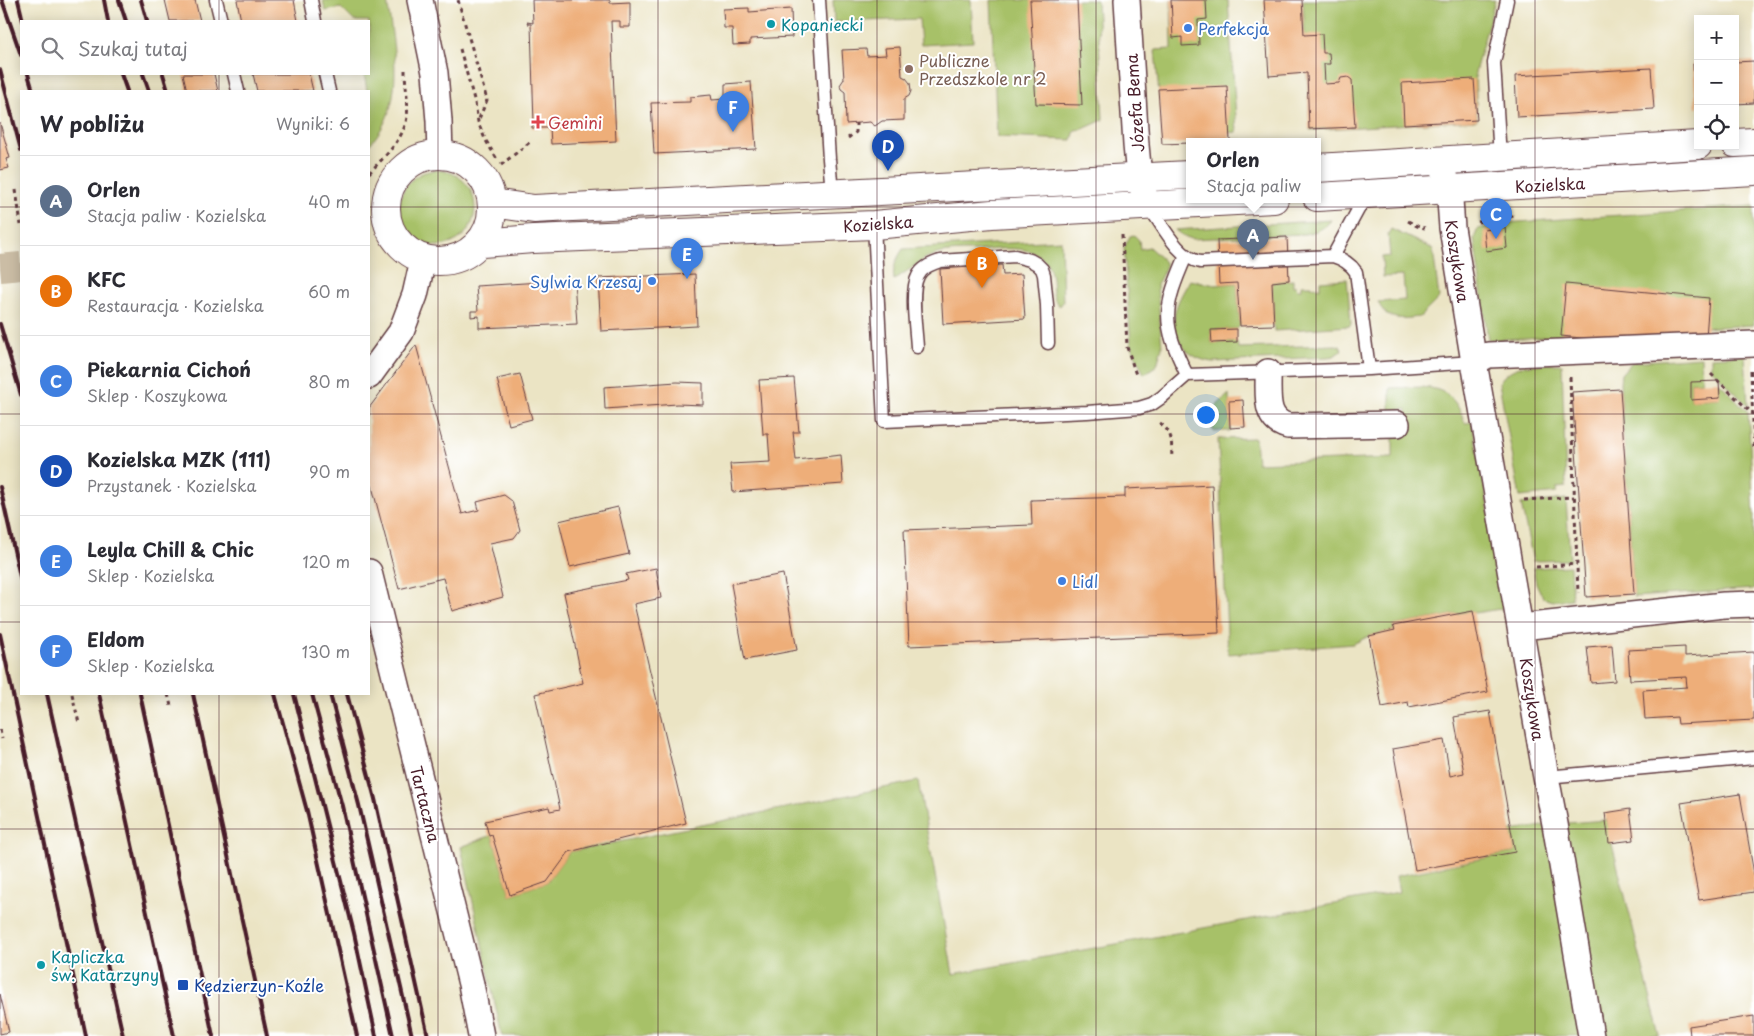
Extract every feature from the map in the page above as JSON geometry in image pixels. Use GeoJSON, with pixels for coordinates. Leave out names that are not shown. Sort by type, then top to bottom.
{"type":"FeatureCollection","features":[{"type":"Feature","properties":{"kind":"main road"},"geometry":{"type":"LineString","coordinates":[[1739,143],[1754,142]]}},
{"type":"Feature","properties":{"kind":"main road","name":"Kozielska"},"geometry":{"type":"LineString","coordinates":[[1321,168],[1694,146]]}},
{"type":"Feature","properties":{"kind":"main road"},"geometry":{"type":"LineString","coordinates":[[440,155],[456,158],[471,165],[483,177],[490,192],[492,203],[491,224],[482,243],[463,256],[450,261],[436,262],[423,260],[411,254],[378,224],[385,207],[388,191],[396,176],[408,164],[423,157],[440,155]]}},
{"type":"Feature","properties":{"kind":"main road","name":"Kozielska"},"geometry":{"type":"LineString","coordinates":[[1321,197],[1754,171]]}},
{"type":"Feature","properties":{"kind":"main road","name":"Kozielska"},"geometry":{"type":"LineString","coordinates":[[492,203],[534,209],[832,192],[1186,175]]}},
{"type":"Feature","properties":{"kind":"main road","name":"Kozielska"},"geometry":{"type":"LineString","coordinates":[[482,243],[533,239],[874,225],[992,214],[1189,203]]}},
{"type":"Feature","properties":{"kind":"street"},"geometry":{"type":"LineString","coordinates":[[420,0],[435,73],[440,155]]}},
{"type":"Feature","properties":{"kind":"street","name":"Józefa Bema"},"geometry":{"type":"LineString","coordinates":[[1127,0],[1139,177],[1147,205]]}},
{"type":"Feature","properties":{"kind":"street","name":"Koszykowa"},"geometry":{"type":"LineString","coordinates":[[1442,160],[1474,362],[1591,1036]]}},
{"type":"Feature","properties":{"kind":"street"},"geometry":{"type":"LineString","coordinates":[[370,375],[401,332],[415,295],[423,260]]}},
{"type":"Feature","properties":{"kind":"street"},"geometry":{"type":"LineString","coordinates":[[1474,362],[1488,355],[1752,344]]}},
{"type":"Feature","properties":{"kind":"street"},"geometry":{"type":"LineString","coordinates":[[1268,372],[1269,408],[1272,416],[1282,424],[1288,426],[1397,424]]}},
{"type":"Feature","properties":{"kind":"street","name":"Tartaczna"},"geometry":{"type":"LineString","coordinates":[[370,576],[471,984],[482,1036]]}},
{"type":"Feature","properties":{"kind":"street"},"geometry":{"type":"LineString","coordinates":[[1521,627],[1724,605],[1754,604]]}},
{"type":"Feature","properties":{"kind":"lane"},"geometry":{"type":"LineString","coordinates":[[216,0],[221,20]]}},
{"type":"Feature","properties":{"kind":"lane"},"geometry":{"type":"LineString","coordinates":[[311,0],[315,20]]}},
{"type":"Feature","properties":{"kind":"lane"},"geometry":{"type":"LineString","coordinates":[[819,0],[832,192]]}},
{"type":"Feature","properties":{"kind":"lane"},"geometry":{"type":"LineString","coordinates":[[1500,157],[1494,63],[1507,0]]}},
{"type":"Feature","properties":{"kind":"lane"},"geometry":{"type":"LineString","coordinates":[[234,75],[238,90]]}},
{"type":"Feature","properties":{"kind":"lane"},"geometry":{"type":"LineString","coordinates":[[325,75],[329,90]]}},
{"type":"Feature","properties":{"kind":"lane"},"geometry":{"type":"LineString","coordinates":[[1332,256],[1367,194]]}},
{"type":"Feature","properties":{"kind":"lane"},"geometry":{"type":"LineString","coordinates":[[1147,205],[1164,229],[1191,260],[1200,262],[1332,256],[1343,259],[1352,265],[1356,272],[1369,369]]}},
{"type":"Feature","properties":{"kind":"lane"},"geometry":{"type":"LineString","coordinates":[[874,225],[884,421],[1139,408],[1152,404],[1187,375],[1369,369],[1474,362]]}},
{"type":"Feature","properties":{"kind":"lane"},"geometry":{"type":"LineString","coordinates":[[917,347],[914,290],[915,283],[922,270],[940,261],[1015,256],[1030,260],[1042,269],[1047,305],[1048,343]]}},
{"type":"Feature","properties":{"kind":"lane"},"geometry":{"type":"LineString","coordinates":[[1186,256],[1170,297],[1168,324],[1170,336],[1187,375]]}},
{"type":"Feature","properties":{"kind":"lane"},"geometry":{"type":"LineString","coordinates":[[1546,777],[1754,758]]}},
{"type":"Feature","properties":{"kind":"path"},"geometry":{"type":"LineString","coordinates":[[458,0],[487,100],[478,122]]}},
{"type":"Feature","properties":{"kind":"path"},"geometry":{"type":"LineString","coordinates":[[460,47],[475,102],[478,122],[485,139],[498,161]]}},
{"type":"Feature","properties":{"kind":"path"},"geometry":{"type":"LineString","coordinates":[[370,172],[387,154],[400,136],[406,121]]}},
{"type":"Feature","properties":{"kind":"path"},"geometry":{"type":"LineString","coordinates":[[856,123],[856,132]]}},
{"type":"Feature","properties":{"kind":"path"},"geometry":{"type":"LineString","coordinates":[[501,165],[530,142]]}},
{"type":"Feature","properties":{"kind":"path"},"geometry":{"type":"LineString","coordinates":[[16,190],[20,218]]}},
{"type":"Feature","properties":{"kind":"path"},"geometry":{"type":"LineString","coordinates":[[1122,227],[1127,347],[1136,375]]}},
{"type":"Feature","properties":{"kind":"path"},"geometry":{"type":"LineString","coordinates":[[1752,344],[1754,448]]}},
{"type":"Feature","properties":{"kind":"path"},"geometry":{"type":"LineString","coordinates":[[1705,346],[1705,368],[1752,413]]}},
{"type":"Feature","properties":{"kind":"path"},"geometry":{"type":"LineString","coordinates":[[1569,352],[1579,621]]}},
{"type":"Feature","properties":{"kind":"path"},"geometry":{"type":"LineString","coordinates":[[1159,423],[1167,428],[1171,436],[1172,458]]}},
{"type":"Feature","properties":{"kind":"path"},"geometry":{"type":"LineString","coordinates":[[1499,502],[1574,497]]}},
{"type":"Feature","properties":{"kind":"path"},"geometry":{"type":"LineString","coordinates":[[1511,568],[1577,564]]}},
{"type":"Feature","properties":{"kind":"path"},"geometry":{"type":"LineString","coordinates":[[72,695],[79,723]]}},
{"type":"Feature","properties":{"kind":"path"},"geometry":{"type":"LineString","coordinates":[[168,695],[171,706]]}},
{"type":"Feature","properties":{"kind":"path"},"geometry":{"type":"LineString","coordinates":[[0,730],[2,739]]}},
{"type":"Feature","properties":{"kind":"green space"},"geometry":{"type":"Polygon","coordinates":[[[323,0],[387,0],[394,56],[395,76],[393,94],[389,112],[381,129],[370,144],[370,90],[367,90],[364,75],[370,75],[370,20],[353,20],[341,8],[325,11],[323,0]]]}},
{"type":"Feature","properties":{"kind":"green space"},"geometry":{"type":"Polygon","coordinates":[[[833,0],[971,0],[973,42],[921,45],[919,19],[834,22],[833,0]]]}},
{"type":"Feature","properties":{"kind":"green space"},"geometry":{"type":"Polygon","coordinates":[[[991,0],[1097,0],[1103,120],[1083,129],[1075,130],[1072,140],[997,137],[991,0]]]}},
{"type":"Feature","properties":{"kind":"green space"},"geometry":{"type":"Polygon","coordinates":[[[1171,0],[1228,0],[1237,132],[1163,139],[1155,50],[1172,49],[1171,0]]]}},
{"type":"Feature","properties":{"kind":"green space"},"geometry":{"type":"Polygon","coordinates":[[[1303,0],[1495,0],[1475,72],[1477,120],[1310,130],[1303,0]]]}},
{"type":"Feature","properties":{"kind":"green space"},"geometry":{"type":"Polygon","coordinates":[[[437,170],[452,173],[464,181],[472,193],[475,208],[472,223],[464,235],[452,243],[437,246],[422,243],[410,235],[402,223],[399,208],[402,193],[410,181],[422,173],[437,170]]]}},
{"type":"Feature","properties":{"kind":"green space"},"geometry":{"type":"Polygon","coordinates":[[[1754,206],[1754,325],[1488,340],[1474,238],[1478,229],[1504,223],[1754,206]]]}},
{"type":"Feature","properties":{"kind":"green space"},"geometry":{"type":"Polygon","coordinates":[[[1331,220],[1320,230],[1305,234],[1192,239],[1183,236],[1175,230],[1331,220]]]}},
{"type":"Feature","properties":{"kind":"green space"},"geometry":{"type":"Polygon","coordinates":[[[1391,229],[1433,249],[1439,298],[1420,317],[1395,318],[1386,313],[1378,302],[1405,300],[1403,276],[1383,277],[1382,257],[1390,256],[1388,234],[1391,229]]]}},
{"type":"Feature","properties":{"kind":"green space"},"geometry":{"type":"Polygon","coordinates":[[[1134,235],[1139,240],[1140,249],[1149,247],[1164,261],[1166,266],[1157,285],[1162,347],[1157,365],[1144,374],[1131,345],[1124,248],[1130,236],[1134,235]]]}},
{"type":"Feature","properties":{"kind":"green space"},"geometry":{"type":"Polygon","coordinates":[[[1061,240],[1063,302],[1060,306],[1055,300],[1052,277],[1046,263],[1030,251],[1020,249],[956,251],[937,254],[926,258],[894,280],[895,264],[903,249],[1061,240]]]}},
{"type":"Feature","properties":{"kind":"green space"},"geometry":{"type":"Polygon","coordinates":[[[1347,279],[1350,326],[1274,331],[1272,282],[1293,280],[1293,286],[1301,289],[1301,285],[1312,285],[1312,287],[1320,288],[1320,281],[1347,279]]]}},
{"type":"Feature","properties":{"kind":"green space"},"geometry":{"type":"Polygon","coordinates":[[[1190,280],[1215,285],[1237,283],[1240,326],[1237,329],[1211,330],[1212,343],[1237,342],[1238,348],[1336,345],[1340,346],[1342,350],[1334,356],[1327,357],[1213,362],[1203,360],[1187,351],[1177,337],[1175,328],[1176,308],[1190,280]]]}},
{"type":"Feature","properties":{"kind":"green space"},"geometry":{"type":"Polygon","coordinates":[[[1745,355],[1748,406],[1711,368],[1711,357],[1745,355]]]}},
{"type":"Feature","properties":{"kind":"green space"},"geometry":{"type":"Polygon","coordinates":[[[1701,357],[1702,381],[1691,382],[1691,400],[1719,398],[1719,382],[1748,412],[1754,515],[1754,589],[1634,597],[1620,383],[1621,374],[1632,362],[1701,357]]]}},
{"type":"Feature","properties":{"kind":"green space"},"geometry":{"type":"Polygon","coordinates":[[[1562,364],[1566,487],[1557,488],[1557,493],[1520,497],[1499,383],[1504,376],[1518,368],[1562,364]]]}},
{"type":"Feature","properties":{"kind":"green space"},"geometry":{"type":"Polygon","coordinates":[[[1416,387],[1436,389],[1445,393],[1453,400],[1465,423],[1472,422],[1507,608],[1474,613],[1473,611],[1393,626],[1395,630],[1369,636],[1353,644],[1228,654],[1218,439],[1255,438],[1257,463],[1393,458],[1393,437],[1407,436],[1407,409],[1390,410],[1390,388],[1416,387]]]}},
{"type":"Feature","properties":{"kind":"green space"},"geometry":{"type":"Polygon","coordinates":[[[1229,394],[1230,431],[1213,431],[1212,410],[1229,394]]]}},
{"type":"Feature","properties":{"kind":"green space"},"geometry":{"type":"Polygon","coordinates":[[[1566,499],[1570,560],[1533,561],[1521,504],[1566,499]]]}},
{"type":"Feature","properties":{"kind":"green space"},"geometry":{"type":"Polygon","coordinates":[[[1570,566],[1572,599],[1552,601],[1543,598],[1536,583],[1533,568],[1570,566]]]}},
{"type":"Feature","properties":{"kind":"green space"},"geometry":{"type":"Polygon","coordinates":[[[918,781],[953,974],[1399,892],[1396,876],[1515,852],[1511,831],[1555,824],[1606,820],[1660,1036],[502,1036],[461,847],[492,835],[510,895],[547,882],[569,852],[918,781]]]}},
{"type":"Feature","properties":{"kind":"building"},"geometry":{"type":"Polygon","coordinates":[[[165,0],[195,0],[200,20],[170,20],[165,0]]]}},
{"type":"Feature","properties":{"kind":"building"},"geometry":{"type":"Polygon","coordinates":[[[237,0],[294,0],[298,20],[241,20],[237,0]]]}},
{"type":"Feature","properties":{"kind":"building"},"geometry":{"type":"Polygon","coordinates":[[[532,0],[610,0],[610,3],[630,2],[630,27],[620,27],[620,21],[611,21],[616,141],[551,144],[550,128],[532,128],[534,125],[531,24],[527,22],[533,23],[532,0]]]}},
{"type":"Feature","properties":{"kind":"building"},"geometry":{"type":"Polygon","coordinates":[[[1030,0],[1077,0],[1082,105],[1036,104],[1030,0]]]}},
{"type":"Feature","properties":{"kind":"building"},"geometry":{"type":"Polygon","coordinates":[[[1171,0],[1206,0],[1207,19],[1198,20],[1199,45],[1182,46],[1182,37],[1173,38],[1171,0]]]}},
{"type":"Feature","properties":{"kind":"building"},"geometry":{"type":"Polygon","coordinates":[[[1264,0],[1302,0],[1304,35],[1322,34],[1323,53],[1329,53],[1330,64],[1324,64],[1325,84],[1339,83],[1341,78],[1348,77],[1352,80],[1355,127],[1309,129],[1307,73],[1269,76],[1264,0]]]}},
{"type":"Feature","properties":{"kind":"building"},"geometry":{"type":"Polygon","coordinates":[[[749,8],[749,12],[791,9],[792,37],[750,39],[750,44],[733,45],[732,28],[724,28],[723,9],[749,8]]]}},
{"type":"Feature","properties":{"kind":"building"},"geometry":{"type":"Polygon","coordinates":[[[900,47],[902,76],[910,83],[911,91],[909,96],[904,99],[904,120],[882,121],[875,126],[870,122],[846,124],[845,92],[841,89],[840,85],[844,79],[842,50],[866,49],[867,56],[886,55],[885,48],[900,47]]]}},
{"type":"Feature","properties":{"kind":"building"},"geometry":{"type":"Polygon","coordinates":[[[1754,61],[1754,103],[1739,104],[1739,62],[1754,61]]]}},
{"type":"Feature","properties":{"kind":"building"},"geometry":{"type":"Polygon","coordinates":[[[1651,68],[1654,109],[1517,117],[1515,76],[1651,68]]]}},
{"type":"Feature","properties":{"kind":"building"},"geometry":{"type":"Polygon","coordinates":[[[183,75],[214,75],[218,90],[187,90],[183,75]]]}},
{"type":"Feature","properties":{"kind":"building"},"geometry":{"type":"Polygon","coordinates":[[[253,75],[309,75],[313,90],[257,90],[253,75]]]}},
{"type":"Feature","properties":{"kind":"building"},"geometry":{"type":"Polygon","coordinates":[[[1474,79],[1477,120],[1404,124],[1402,83],[1474,79]]]}},
{"type":"Feature","properties":{"kind":"building"},"geometry":{"type":"Polygon","coordinates":[[[751,82],[756,149],[654,154],[651,103],[690,102],[690,97],[711,95],[712,100],[725,99],[725,84],[751,82]]]}},
{"type":"Feature","properties":{"kind":"building"},"geometry":{"type":"Polygon","coordinates":[[[1227,86],[1230,138],[1186,138],[1186,143],[1162,144],[1158,89],[1227,86]]]}},
{"type":"Feature","properties":{"kind":"building"},"geometry":{"type":"Polygon","coordinates":[[[0,123],[10,158],[6,159],[9,168],[0,170],[0,123]]]}},
{"type":"Feature","properties":{"kind":"building"},"geometry":{"type":"Polygon","coordinates":[[[1505,227],[1507,248],[1486,251],[1484,230],[1505,227]]]}},
{"type":"Feature","properties":{"kind":"building"},"geometry":{"type":"Polygon","coordinates":[[[1287,237],[1289,280],[1272,282],[1274,325],[1240,326],[1237,283],[1219,284],[1217,240],[1287,237]]]}},
{"type":"Feature","properties":{"kind":"building"},"geometry":{"type":"Polygon","coordinates":[[[1002,265],[1003,275],[1022,274],[1025,319],[943,324],[940,269],[1002,265]]]}},
{"type":"Feature","properties":{"kind":"building"},"geometry":{"type":"Polygon","coordinates":[[[695,274],[697,326],[601,331],[598,278],[695,274]]]}},
{"type":"Feature","properties":{"kind":"building"},"geometry":{"type":"Polygon","coordinates":[[[574,280],[577,324],[479,328],[479,316],[471,317],[471,311],[478,311],[476,286],[574,280]]]}},
{"type":"Feature","properties":{"kind":"building"},"geometry":{"type":"Polygon","coordinates":[[[1566,284],[1709,298],[1705,350],[1561,336],[1566,284]]]}},
{"type":"Feature","properties":{"kind":"building"},"geometry":{"type":"Polygon","coordinates":[[[1237,329],[1237,342],[1212,343],[1211,330],[1237,329]]]}},
{"type":"Feature","properties":{"kind":"building"},"geometry":{"type":"Polygon","coordinates":[[[416,345],[462,514],[479,510],[477,502],[504,495],[512,501],[520,530],[514,538],[490,543],[503,597],[452,611],[443,578],[399,589],[370,479],[370,407],[416,345]]]}},
{"type":"Feature","properties":{"kind":"building"},"geometry":{"type":"Polygon","coordinates":[[[520,374],[532,419],[509,425],[497,379],[520,374]]]}},
{"type":"Feature","properties":{"kind":"building"},"geometry":{"type":"Polygon","coordinates":[[[794,378],[799,432],[793,432],[796,460],[841,455],[843,484],[733,492],[730,464],[770,462],[768,434],[763,434],[759,380],[794,378]]]}},
{"type":"Feature","properties":{"kind":"building"},"geometry":{"type":"Polygon","coordinates":[[[1719,381],[1720,398],[1691,400],[1691,382],[1719,381]]]}},
{"type":"Feature","properties":{"kind":"building"},"geometry":{"type":"Polygon","coordinates":[[[677,382],[703,383],[703,405],[677,404],[605,409],[604,387],[677,382]]]}},
{"type":"Feature","properties":{"kind":"building"},"geometry":{"type":"Polygon","coordinates":[[[1620,389],[1634,594],[1586,597],[1572,392],[1620,389]]]}},
{"type":"Feature","properties":{"kind":"building"},"geometry":{"type":"Polygon","coordinates":[[[1243,400],[1245,427],[1230,428],[1229,401],[1243,400]]]}},
{"type":"Feature","properties":{"kind":"building","name":"Lidl"},"geometry":{"type":"Polygon","coordinates":[[[1212,485],[1219,633],[909,646],[904,530],[1032,525],[1031,500],[1125,497],[1125,489],[1212,485]]]}},
{"type":"Feature","properties":{"kind":"building"},"geometry":{"type":"Polygon","coordinates":[[[618,507],[629,554],[570,567],[559,521],[618,507]]]}},
{"type":"Feature","properties":{"kind":"building"},"geometry":{"type":"Polygon","coordinates":[[[656,568],[661,598],[634,604],[686,823],[569,852],[547,882],[510,895],[492,835],[489,836],[485,821],[549,807],[550,811],[560,809],[535,694],[583,683],[564,593],[628,580],[626,574],[656,568]]]}},
{"type":"Feature","properties":{"kind":"building"},"geometry":{"type":"Polygon","coordinates":[[[783,574],[797,650],[745,660],[731,584],[783,574]]]}},
{"type":"Feature","properties":{"kind":"building"},"geometry":{"type":"Polygon","coordinates":[[[1473,611],[1488,692],[1409,707],[1408,702],[1382,707],[1369,636],[1395,630],[1393,626],[1473,611]]]}},
{"type":"Feature","properties":{"kind":"building"},"geometry":{"type":"Polygon","coordinates":[[[1612,645],[1615,681],[1591,683],[1587,647],[1612,645]]]}},
{"type":"Feature","properties":{"kind":"building"},"geometry":{"type":"Polygon","coordinates":[[[1685,647],[1685,656],[1754,652],[1754,720],[1678,724],[1677,717],[1645,719],[1643,690],[1687,687],[1686,677],[1630,680],[1628,650],[1685,647]]]}},
{"type":"Feature","properties":{"kind":"building"},"geometry":{"type":"Polygon","coordinates":[[[1490,711],[1515,852],[1415,870],[1393,749],[1444,740],[1450,776],[1464,773],[1454,717],[1490,711]]]}},
{"type":"Feature","properties":{"kind":"building"},"geometry":{"type":"Polygon","coordinates":[[[1740,794],[1754,874],[1754,892],[1699,900],[1681,803],[1740,794]]]}},
{"type":"Feature","properties":{"kind":"building"},"geometry":{"type":"Polygon","coordinates":[[[1630,809],[1634,840],[1609,843],[1605,813],[1630,809]]]}},
{"type":"Feature","properties":{"kind":"building"},"geometry":{"type":"Polygon","coordinates":[[[0,994],[9,1032],[0,1034],[0,994]]]}},
{"type":"Feature","properties":{"kind":"building"},"geometry":{"type":"Polygon","coordinates":[[[1754,1016],[1754,1036],[1690,1036],[1689,1026],[1754,1016]]]}},
{"type":"Feature","properties":{"kind":"tunnel"},"geometry":{"type":"LineString","coordinates":[[0,268],[20,266]]}},
{"type":"Feature","properties":{"kind":"railway"},"geometry":{"type":"LineString","coordinates":[[2,0],[20,52]]}},
{"type":"Feature","properties":{"kind":"railway"},"geometry":{"type":"LineString","coordinates":[[18,0],[23,20]]}},
{"type":"Feature","properties":{"kind":"railway"},"geometry":{"type":"LineString","coordinates":[[104,0],[108,20]]}},
{"type":"Feature","properties":{"kind":"railway"},"geometry":{"type":"LineString","coordinates":[[119,0],[126,20]]}},
{"type":"Feature","properties":{"kind":"railway"},"geometry":{"type":"LineString","coordinates":[[141,0],[147,20]]}},
{"type":"Feature","properties":{"kind":"railway"},"geometry":{"type":"LineString","coordinates":[[0,70],[20,146]]}},
{"type":"Feature","properties":{"kind":"railway"},"geometry":{"type":"LineString","coordinates":[[28,75],[33,90]]}},
{"type":"Feature","properties":{"kind":"railway"},"geometry":{"type":"LineString","coordinates":[[121,75],[127,90]]}},
{"type":"Feature","properties":{"kind":"railway"},"geometry":{"type":"LineString","coordinates":[[143,75],[149,90]]}},
{"type":"Feature","properties":{"kind":"railway"},"geometry":{"type":"LineString","coordinates":[[163,75],[168,90]]}},
{"type":"Feature","properties":{"kind":"railway"},"geometry":{"type":"LineString","coordinates":[[0,324],[20,392]]}},
{"type":"Feature","properties":{"kind":"railway"},"geometry":{"type":"LineString","coordinates":[[0,487],[20,577]]}},
{"type":"Feature","properties":{"kind":"railway"},"geometry":{"type":"LineString","coordinates":[[0,634],[86,1036]]}},
{"type":"Feature","properties":{"kind":"railway"},"geometry":{"type":"LineString","coordinates":[[47,695],[123,1036]]}},
{"type":"Feature","properties":{"kind":"railway"},"geometry":{"type":"LineString","coordinates":[[99,695],[174,1036]]}},
{"type":"Feature","properties":{"kind":"railway"},"geometry":{"type":"LineString","coordinates":[[140,695],[213,1036]]}},
{"type":"Feature","properties":{"kind":"railway"},"geometry":{"type":"LineString","coordinates":[[193,695],[267,1036]]}},
{"type":"Feature","properties":{"kind":"railway"},"geometry":{"type":"LineString","coordinates":[[275,695],[307,811],[357,1036]]}},
{"type":"Feature","properties":{"kind":"railway"},"geometry":{"type":"LineString","coordinates":[[294,695],[354,933],[376,1036]]}},
{"type":"Feature","properties":{"kind":"railway"},"geometry":{"type":"LineString","coordinates":[[312,695],[342,806],[393,1036]]}},
{"type":"Feature","properties":{"kind":"railway"},"geometry":{"type":"LineString","coordinates":[[330,695],[359,805],[412,1036]]}},
{"type":"Feature","properties":{"kind":"railway"},"geometry":{"type":"LineString","coordinates":[[347,695],[375,799],[428,1036]]}},
{"type":"Feature","properties":{"kind":"place","name":"Kopaniecki"},"geometry":{"type":"Point","coordinates":[771,24]}},
{"type":"Feature","properties":{"kind":"place","name":"Perfekcja"},"geometry":{"type":"Point","coordinates":[1188,28]}},
{"type":"Feature","properties":{"kind":"place","name":"Publiczne Przedszkole nr 2"},"geometry":{"type":"Point","coordinates":[909,69]}},
{"type":"Feature","properties":{"kind":"place","name":"Gemini"},"geometry":{"type":"Point","coordinates":[538,122]}},
{"type":"Feature","properties":{"kind":"place","name":"Eldom"},"geometry":{"type":"Point","coordinates":[733,132]}},
{"type":"Feature","properties":{"kind":"place","name":"Kozielska MZK (111)"},"geometry":{"type":"Point","coordinates":[888,171]}},
{"type":"Feature","properties":{"kind":"place","name":"Piekarnia Cichoń"},"geometry":{"type":"Point","coordinates":[1496,239]}},
{"type":"Feature","properties":{"kind":"place","name":"Orlen"},"geometry":{"type":"Point","coordinates":[1253,260]}},
{"type":"Feature","properties":{"kind":"place","name":"Leyla Chill & Chic"},"geometry":{"type":"Point","coordinates":[687,279]}},
{"type":"Feature","properties":{"kind":"place","name":"Sylwia Krzesaj"},"geometry":{"type":"Point","coordinates":[652,281]}},
{"type":"Feature","properties":{"kind":"place","name":"KFC"},"geometry":{"type":"Point","coordinates":[982,288]}},
{"type":"Feature","properties":{"kind":"place","name":"Lidl"},"geometry":{"type":"Point","coordinates":[1062,581]}},
{"type":"Feature","properties":{"kind":"place","name":"Kapliczka św. Katarzyny"},"geometry":{"type":"Point","coordinates":[41,965]}},
{"type":"Feature","properties":{"kind":"place","name":"Kędzierzyn-Koźle"},"geometry":{"type":"Point","coordinates":[183,985]}}]}
